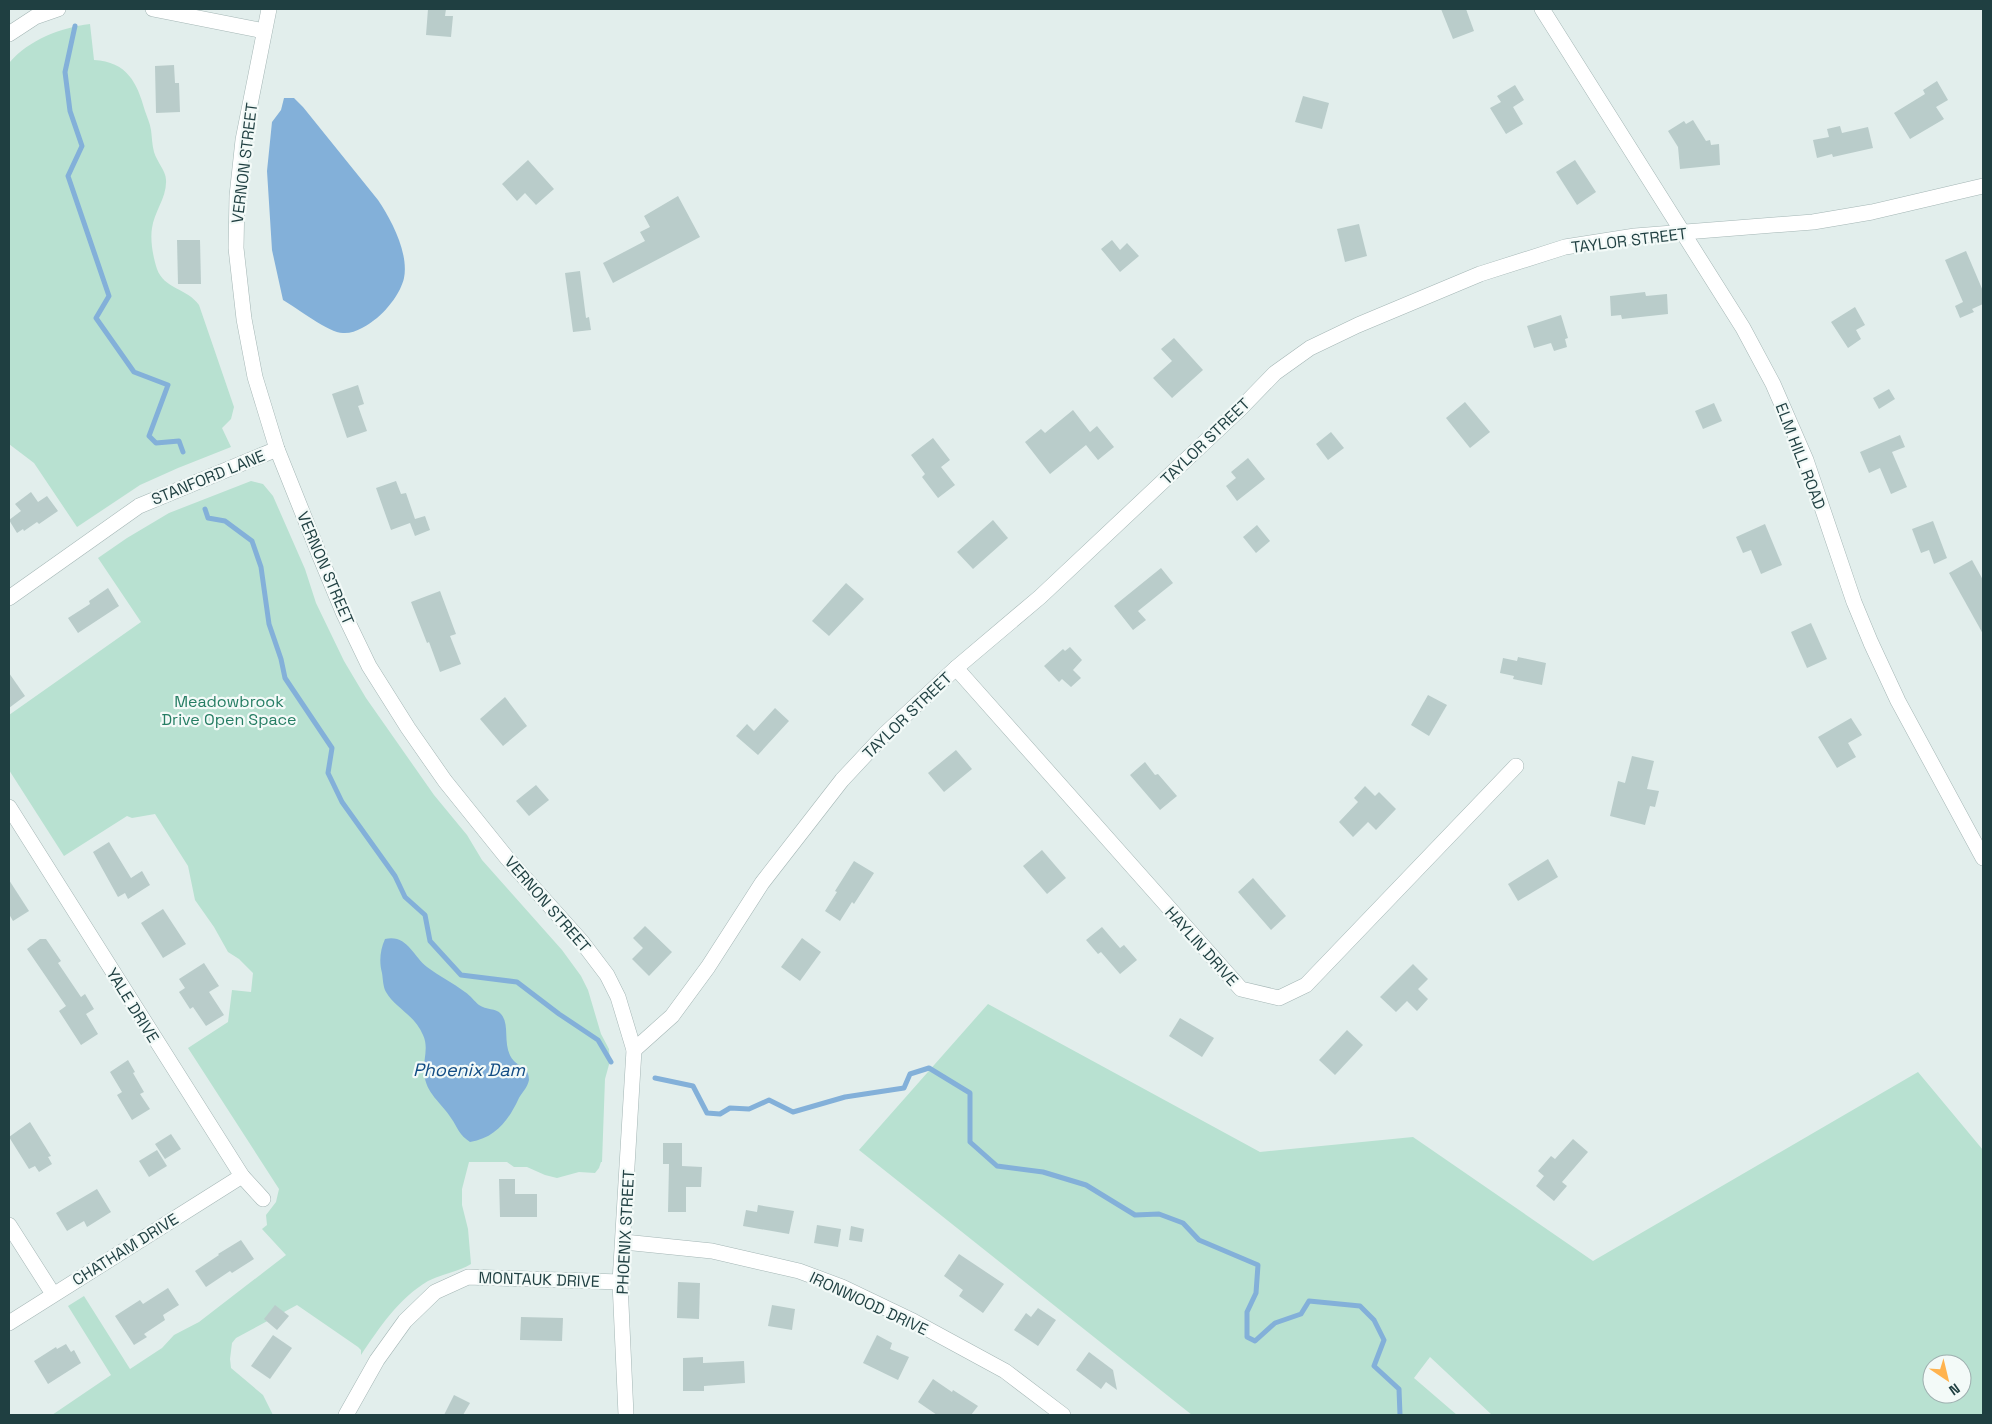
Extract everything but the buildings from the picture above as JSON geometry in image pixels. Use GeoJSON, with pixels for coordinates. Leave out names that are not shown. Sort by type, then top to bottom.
{"type":"FeatureCollection","features":[{"type":"Feature","properties":{"kind":"street"},"geometry":{"type":"LineString","coordinates":[[9,34],[35,17],[58,9]]}},
{"type":"Feature","properties":{"kind":"street"},"geometry":{"type":"LineString","coordinates":[[154,9],[264,31]]}},
{"type":"Feature","properties":{"kind":"street","name":"VERNON STREET"},"geometry":{"type":"LineString","coordinates":[[269,9],[243,140],[237,196],[236,248],[244,319],[255,377],[277,449],[343,612],[370,666],[408,728],[445,781],[507,858],[582,942],[607,975],[618,998],[634,1050]]}},
{"type":"Feature","properties":{"kind":"street","name":"ELM HILL ROAD"},"geometry":{"type":"LineString","coordinates":[[1542,9],[1581,74],[1743,328],[1773,384],[1806,460],[1854,602],[1871,643],[1898,701],[1983,858]]}},
{"type":"Feature","properties":{"kind":"street","name":"TAYLOR STREET"},"geometry":{"type":"LineString","coordinates":[[634,1050],[672,1016],[708,967],[762,883],[842,780],[886,734],[956,668],[1040,596],[1233,416],[1275,373],[1310,348],[1358,325],[1480,274],[1565,248],[1635,236],[1822,220],[1872,212],[1983,186]]}},
{"type":"Feature","properties":{"kind":"street","name":"STANFORD LANE"},"geometry":{"type":"LineString","coordinates":[[9,598],[139,506],[277,449]]}},
{"type":"Feature","properties":{"kind":"street","name":"HAYLIN DRIVE"},"geometry":{"type":"LineString","coordinates":[[956,668],[1240,989],[1279,998],[1306,985],[1516,766]]}},
{"type":"Feature","properties":{"kind":"street","name":"YALE DRIVE"},"geometry":{"type":"LineString","coordinates":[[9,807],[242,1176],[263,1199]]}},
{"type":"Feature","properties":{"kind":"street","name":"PHOENIX STREET"},"geometry":{"type":"LineString","coordinates":[[626,1415],[620,1282],[624,1242],[634,1050]]}},
{"type":"Feature","properties":{"kind":"street","name":"CHATHAM DRIVE"},"geometry":{"type":"LineString","coordinates":[[9,1323],[242,1176]]}},
{"type":"Feature","properties":{"kind":"street"},"geometry":{"type":"LineString","coordinates":[[9,1225],[53,1294]]}},
{"type":"Feature","properties":{"kind":"street","name":"IRONWOOD DRIVE"},"geometry":{"type":"LineString","coordinates":[[624,1242],[712,1251],[799,1271],[842,1287],[913,1321],[1005,1371],[1063,1415]]}},
{"type":"Feature","properties":{"kind":"street","name":"MONTAUK DRIVE"},"geometry":{"type":"LineString","coordinates":[[346,1415],[388,1344],[405,1321],[435,1292],[468,1277],[620,1282]]}},
{"type":"Feature","properties":{"kind":"green space"},"geometry":{"type":"Polygon","coordinates":[[[90,24],[94,60],[123,69],[129,75],[138,91],[150,125],[154,152],[166,177],[165,192],[153,222],[151,233],[157,269],[165,281],[194,299],[199,305],[234,407],[231,419],[222,428],[231,447],[140,485],[77,527],[34,463],[9,444],[9,63],[26,47],[46,36],[68,28],[90,24]]]}},
{"type":"Feature","properties":{"kind":"green space","name":"Meadowbrook Drive Open Space"},"geometry":{"type":"Polygon","coordinates":[[[251,481],[263,484],[273,496],[305,569],[316,603],[344,661],[366,698],[434,795],[467,835],[482,860],[562,950],[581,976],[588,990],[601,1034],[609,1049],[610,1061],[605,1079],[602,1162],[595,1173],[579,1172],[557,1178],[527,1167],[514,1167],[507,1162],[469,1162],[462,1189],[462,1205],[468,1229],[471,1264],[428,1281],[417,1288],[390,1314],[361,1355],[361,1350],[358,1347],[297,1305],[236,1338],[232,1343],[231,1368],[263,1395],[273,1415],[52,1415],[111,1375],[68,1306],[84,1296],[130,1369],[162,1348],[174,1335],[199,1322],[286,1255],[262,1229],[267,1225],[266,1215],[276,1202],[279,1189],[188,1048],[228,1022],[232,990],[251,992],[253,973],[239,959],[228,952],[214,927],[195,900],[188,866],[155,814],[132,818],[127,816],[64,856],[9,770],[9,715],[141,622],[98,558],[169,513],[251,481]]]}},
{"type":"Feature","properties":{"kind":"green space"},"geometry":{"type":"Polygon","coordinates":[[[988,1004],[1260,1152],[1413,1137],[1593,1261],[1918,1072],[1983,1150],[1983,1415],[1492,1415],[1430,1357],[1414,1378],[1457,1415],[1192,1415],[859,1150],[988,1004]]]}},
{"type":"Feature","properties":{"kind":"water"},"geometry":{"type":"Polygon","coordinates":[[[284,98],[294,98],[303,107],[378,200],[398,237],[405,268],[402,283],[390,305],[377,318],[357,331],[348,333],[337,332],[313,320],[283,300],[272,250],[267,171],[272,122],[281,110],[284,98]]]}},
{"type":"Feature","properties":{"kind":"water","name":"Phoenix Dam"},"geometry":{"type":"Polygon","coordinates":[[[393,938],[404,943],[427,967],[467,994],[479,1005],[499,1012],[504,1019],[510,1055],[528,1073],[529,1080],[510,1115],[500,1127],[487,1137],[470,1142],[466,1139],[428,1087],[424,1073],[426,1049],[423,1035],[415,1022],[394,1003],[384,988],[380,960],[385,939],[393,938]]]}},
{"type":"Feature","properties":{"kind":"waterway"},"geometry":{"type":"LineString","coordinates":[[75,26],[65,72],[70,111],[82,146],[68,176],[109,296],[96,318],[134,372],[168,385],[149,436],[156,443],[179,441],[183,452]]}},
{"type":"Feature","properties":{"kind":"waterway"},"geometry":{"type":"LineString","coordinates":[[205,509],[208,518],[225,521],[252,541],[261,567],[269,624],[281,659],[285,678],[332,748],[328,773],[342,802],[395,876],[405,897],[425,915],[430,941],[461,975],[517,982],[559,1014],[598,1040],[611,1062]]}},
{"type":"Feature","properties":{"kind":"waterway"},"geometry":{"type":"LineString","coordinates":[[655,1078],[693,1086],[707,1113],[720,1114],[730,1108],[749,1109],[769,1100],[793,1112],[845,1097],[904,1088],[910,1074],[929,1068],[970,1093],[970,1142],[997,1166],[1043,1172],[1086,1185],[1135,1215],[1159,1214],[1183,1223],[1199,1240],[1258,1265],[1256,1293],[1247,1312],[1247,1337],[1255,1341],[1275,1323],[1301,1314],[1309,1301],[1360,1306],[1374,1320],[1384,1340],[1374,1366],[1399,1389],[1400,1415]]}}]}
